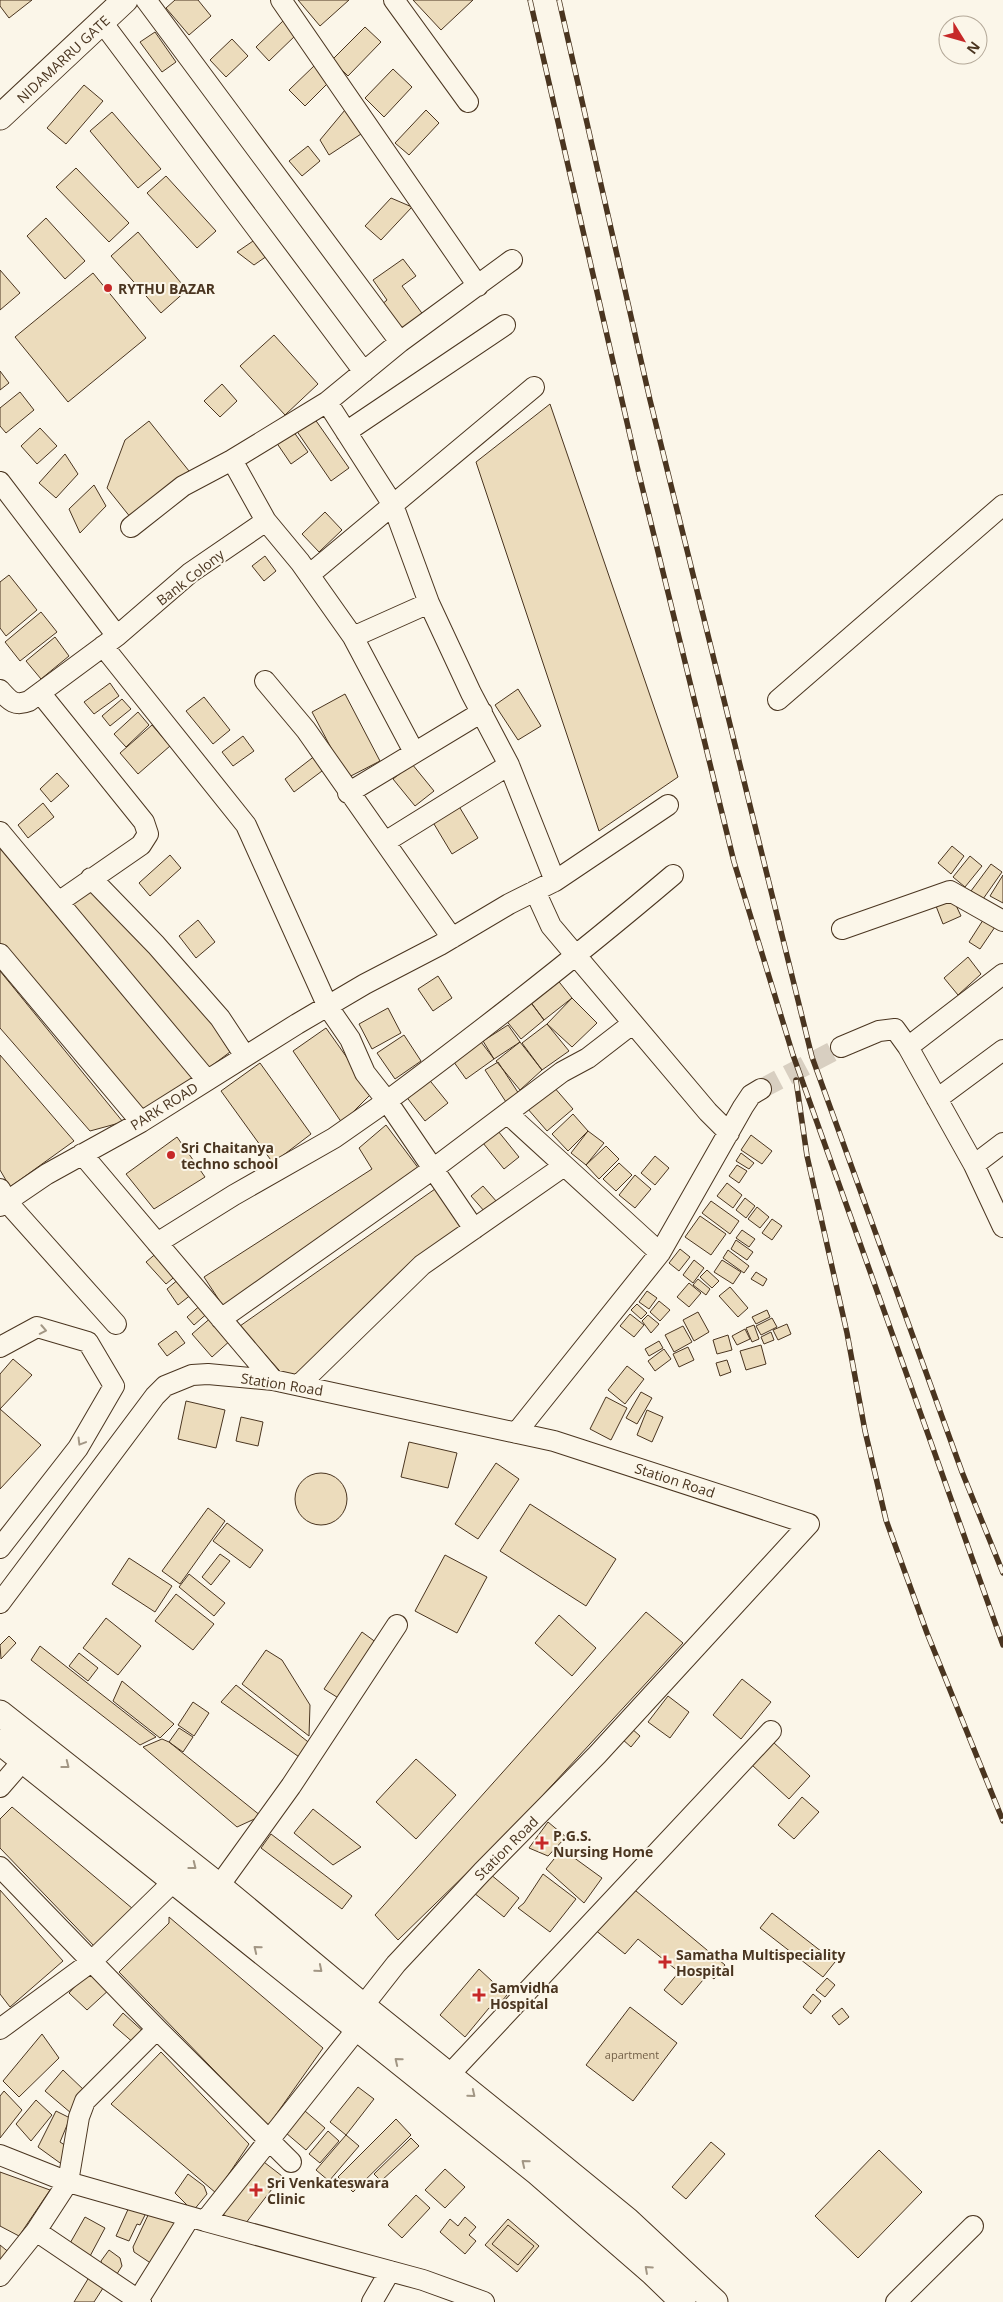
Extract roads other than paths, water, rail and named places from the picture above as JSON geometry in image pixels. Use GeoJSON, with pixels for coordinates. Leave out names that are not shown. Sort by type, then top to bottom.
{"type":"FeatureCollection","features":[{"type":"Feature","properties":{"kind":"main road","name":"NIDAMARRU GATE"},"geometry":{"type":"LineString","coordinates":[[0,117],[126,0]]}},
{"type":"Feature","properties":{"kind":"main road"},"geometry":{"type":"LineString","coordinates":[[0,1713],[30,1752],[173,1882],[360,2017],[449,2075],[627,2220],[715,2302]]}},
{"type":"Feature","properties":{"kind":"main road"},"geometry":{"type":"LineString","coordinates":[[0,1742],[30,1752],[219,1886],[360,2017],[652,2272],[683,2302]]}},
{"type":"Feature","properties":{"kind":"street"},"geometry":{"type":"LineString","coordinates":[[146,0],[400,342]]}},
{"type":"Feature","properties":{"kind":"street"},"geometry":{"type":"LineString","coordinates":[[281,0],[478,286]]}},
{"type":"Feature","properties":{"kind":"street"},"geometry":{"type":"LineString","coordinates":[[394,0],[468,102]]}},
{"type":"Feature","properties":{"kind":"street"},"geometry":{"type":"LineString","coordinates":[[102,22],[364,372]]}},
{"type":"Feature","properties":{"kind":"street"},"geometry":{"type":"LineString","coordinates":[[131,527],[183,486],[232,460],[327,402],[400,342],[512,260]]}},
{"type":"Feature","properties":{"kind":"street"},"geometry":{"type":"LineString","coordinates":[[346,432],[505,325]]}},
{"type":"Feature","properties":{"kind":"street"},"geometry":{"type":"LineString","coordinates":[[309,574],[534,387]]}},
{"type":"Feature","properties":{"kind":"street"},"geometry":{"type":"LineString","coordinates":[[327,402],[393,505],[429,603],[509,765],[555,881]]}},
{"type":"Feature","properties":{"kind":"street"},"geometry":{"type":"LineString","coordinates":[[232,460],[266,521],[309,574],[353,637],[414,752]]}},
{"type":"Feature","properties":{"kind":"street"},"geometry":{"type":"LineString","coordinates":[[0,482],[110,641],[246,825],[328,1007],[350,1039],[365,1073],[387,1100],[474,1229]]}},
{"type":"Feature","properties":{"kind":"street"},"geometry":{"type":"LineString","coordinates":[[778,700],[1003,505]]}},
{"type":"Feature","properties":{"kind":"street","name":"Bank Colony"},"geometry":{"type":"LineString","coordinates":[[41,694],[110,641],[190,573],[266,521]]}},
{"type":"Feature","properties":{"kind":"street"},"geometry":{"type":"LineString","coordinates":[[353,637],[429,603]]}},
{"type":"Feature","properties":{"kind":"street"},"geometry":{"type":"LineString","coordinates":[[265,681],[306,730],[348,793],[385,842],[452,938]]}},
{"type":"Feature","properties":{"kind":"street"},"geometry":{"type":"LineString","coordinates":[[0,690],[10,702],[16,704],[29,701],[41,694],[147,827],[148,834],[141,845],[91,878],[60,902]]}},
{"type":"Feature","properties":{"kind":"street"},"geometry":{"type":"LineString","coordinates":[[348,793],[482,712]]}},
{"type":"Feature","properties":{"kind":"street"},"geometry":{"type":"LineString","coordinates":[[385,842],[509,765]]}},
{"type":"Feature","properties":{"kind":"street","name":"PARK ROAD"},"geometry":{"type":"LineString","coordinates":[[2,1199],[141,1122],[206,1079],[365,984],[452,938],[509,904],[555,881],[668,805]]}},
{"type":"Feature","properties":{"kind":"street"},"geometry":{"type":"LineString","coordinates":[[0,832],[206,1079]]}},
{"type":"Feature","properties":{"kind":"street"},"geometry":{"type":"LineString","coordinates":[[156,1243],[234,1195],[334,1138],[483,1030],[577,956],[673,875]]}},
{"type":"Feature","properties":{"kind":"street"},"geometry":{"type":"LineString","coordinates":[[91,878],[156,945],[220,1018],[245,1056]]}},
{"type":"Feature","properties":{"kind":"street"},"geometry":{"type":"LineString","coordinates":[[535,891],[551,926],[632,1024],[708,1112],[729,1133]]}},
{"type":"Feature","properties":{"kind":"street"},"geometry":{"type":"LineString","coordinates":[[842,930],[950,891],[1003,921]]}},
{"type":"Feature","properties":{"kind":"street"},"geometry":{"type":"LineString","coordinates":[[0,954],[141,1122]]}},
{"type":"Feature","properties":{"kind":"street"},"geometry":{"type":"LineString","coordinates":[[908,1047],[1003,974]]}},
{"type":"Feature","properties":{"kind":"street"},"geometry":{"type":"LineString","coordinates":[[221,1319],[433,1169],[562,1072],[588,1058],[632,1024]]}},
{"type":"Feature","properties":{"kind":"street"},"geometry":{"type":"LineString","coordinates":[[841,1047],[879,1031],[895,1030],[908,1047],[974,1165],[1003,1227]]}},
{"type":"Feature","properties":{"kind":"street"},"geometry":{"type":"LineString","coordinates":[[937,1099],[1003,1050]]}},
{"type":"Feature","properties":{"kind":"street"},"geometry":{"type":"LineString","coordinates":[[516,1433],[660,1253],[751,1095],[761,1089]]}},
{"type":"Feature","properties":{"kind":"street"},"geometry":{"type":"LineString","coordinates":[[508,1114],[660,1253]]}},
{"type":"Feature","properties":{"kind":"street"},"geometry":{"type":"LineString","coordinates":[[974,1165],[1003,1142]]}},
{"type":"Feature","properties":{"kind":"street"},"geometry":{"type":"LineString","coordinates":[[82,1154],[273,1380]]}},
{"type":"Feature","properties":{"kind":"street"},"geometry":{"type":"LineString","coordinates":[[299,1385],[422,1265],[564,1166]]}},
{"type":"Feature","properties":{"kind":"street"},"geometry":{"type":"LineString","coordinates":[[2,1199],[116,1324]]}},
{"type":"Feature","properties":{"kind":"street"},"geometry":{"type":"LineString","coordinates":[[0,1347],[37,1327],[88,1342],[114,1386],[78,1448],[0,1548]]}},
{"type":"Feature","properties":{"kind":"street","name":"Station Road"},"geometry":{"type":"LineString","coordinates":[[0,1603],[155,1396],[165,1386],[192,1375],[208,1374],[273,1380],[554,1441],[809,1524],[597,1755],[482,1872],[396,1964],[360,2017]]}},
{"type":"Feature","properties":{"kind":"street"},"geometry":{"type":"LineString","coordinates":[[219,1886],[291,1786],[397,1626]]}},
{"type":"Feature","properties":{"kind":"street"},"geometry":{"type":"LineString","coordinates":[[449,2075],[771,1731]]}},
{"type":"Feature","properties":{"kind":"street"},"geometry":{"type":"LineString","coordinates":[[0,1787],[30,1752]]}},
{"type":"Feature","properties":{"kind":"street"},"geometry":{"type":"LineString","coordinates":[[0,1868],[267,2141],[292,2162]]}},
{"type":"Feature","properties":{"kind":"street"},"geometry":{"type":"LineString","coordinates":[[0,2029],[91,1962],[173,1882]]}},
{"type":"Feature","properties":{"kind":"street"},"geometry":{"type":"LineString","coordinates":[[36,2231],[139,2301],[198,2219],[267,2141],[360,2017]]}},
{"type":"Feature","properties":{"kind":"street"},"geometry":{"type":"LineString","coordinates":[[0,2276],[36,2231],[68,2182],[80,2117],[85,2101],[157,2029]]}},
{"type":"Feature","properties":{"kind":"street"},"geometry":{"type":"LineString","coordinates":[[0,2155],[68,2182],[390,2270],[461,2298],[484,2302]]}},
{"type":"Feature","properties":{"kind":"street"},"geometry":{"type":"LineString","coordinates":[[907,2298],[973,2226]]}},
{"type":"Feature","properties":{"kind":"street"},"geometry":{"type":"LineString","coordinates":[[372,2302],[390,2270]]}},
{"type":"Feature","properties":{"kind":"tunnel"},"geometry":{"type":"LineString","coordinates":[[761,1089],[841,1047]]}},
{"type":"Feature","properties":{"kind":"railway"},"geometry":{"type":"LineString","coordinates":[[530,0],[637,466],[734,862],[793,1055],[1003,1645]]}},
{"type":"Feature","properties":{"kind":"railway"},"geometry":{"type":"LineString","coordinates":[[559,0],[650,400],[812,1057],[962,1472],[1003,1573]]}},
{"type":"Feature","properties":{"kind":"railway"},"geometry":{"type":"LineString","coordinates":[[796,1080],[807,1156],[847,1333],[865,1431],[886,1520],[927,1633],[1003,1821]]}},
{"type":"Feature","properties":{"kind":"place","name":"RYTHU BAZAR"},"geometry":{"type":"Point","coordinates":[108,288]}},
{"type":"Feature","properties":{"kind":"place","name":"Sri Chaitanya techno school"},"geometry":{"type":"Point","coordinates":[171,1155]}},
{"type":"Feature","properties":{"kind":"place","name":"P.G.S. Nursing Home"},"geometry":{"type":"Point","coordinates":[542,1843]}},
{"type":"Feature","properties":{"kind":"place","name":"Samatha Multispeciality Hospital"},"geometry":{"type":"Point","coordinates":[665,1962]}},
{"type":"Feature","properties":{"kind":"place","name":"Samvidha Hospital"},"geometry":{"type":"Point","coordinates":[479,1995]}},
{"type":"Feature","properties":{"kind":"place","name":"Sri Venkateswara Clinic"},"geometry":{"type":"Point","coordinates":[256,2190]}}]}
